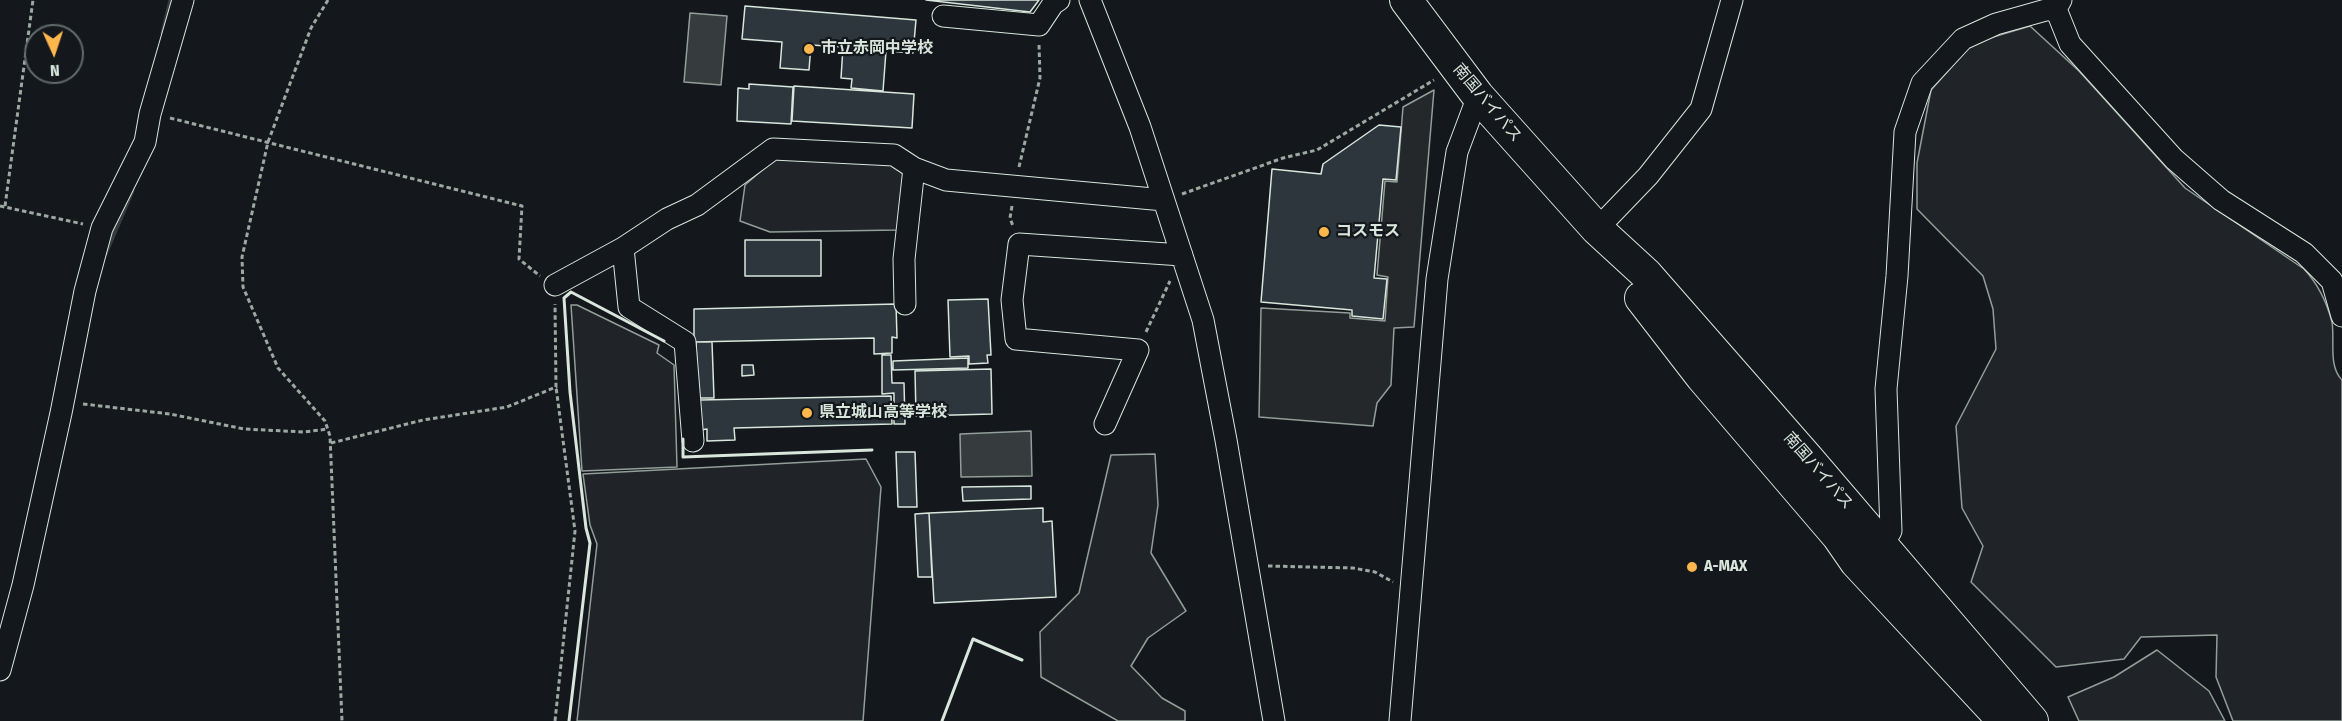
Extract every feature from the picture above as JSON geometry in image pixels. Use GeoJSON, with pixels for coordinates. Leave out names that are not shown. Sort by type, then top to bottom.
{"type":"FeatureCollection","features":[{"type":"Feature","properties":{"kind":"highway","name":"南国バイパス"},"geometry":{"type":"LineString","coordinates":[[1406,0],[1478,96],[1597,229],[1646,274],[2032,721]]}},
{"type":"Feature","properties":{"kind":"highway","name":"南国バイパス"},"geometry":{"type":"LineString","coordinates":[[1597,229],[1630,284],[1702,377],[1838,536],[1856,562],[2004,721]]}},
{"type":"Feature","properties":{"kind":"street"},"geometry":{"type":"LineString","coordinates":[[0,670],[23,585],[85,291],[102,228],[145,142],[150,114],[183,0]]}},
{"type":"Feature","properties":{"kind":"street"},"geometry":{"type":"LineString","coordinates":[[943,16],[1039,25],[1053,4],[1059,0]]}},
{"type":"Feature","properties":{"kind":"street"},"geometry":{"type":"LineString","coordinates":[[1090,0],[1140,127],[1203,320],[1274,721]]}},
{"type":"Feature","properties":{"kind":"street"},"geometry":{"type":"LineString","coordinates":[[1597,229],[1648,176],[1701,110],[1732,0]]}},
{"type":"Feature","properties":{"kind":"street"},"geometry":{"type":"LineString","coordinates":[[1856,562],[1882,545],[1892,531],[1886,389],[1897,276],[1905,132],[1922,83],[1963,39],[1996,24],[2059,5],[2070,44],[2174,159],[2221,200],[2304,253],[2337,282],[2342,316]]}},
{"type":"Feature","properties":{"kind":"street"},"geometry":{"type":"LineString","coordinates":[[1400,721],[1437,279],[1457,152],[1478,96]]}},
{"type":"Feature","properties":{"kind":"street"},"geometry":{"type":"LineString","coordinates":[[555,285],[623,248],[667,219],[697,205],[773,148],[894,155],[914,168],[946,180],[1164,200]]}},
{"type":"Feature","properties":{"kind":"street"},"geometry":{"type":"LineString","coordinates":[[905,304],[904,260],[914,168]]}},
{"type":"Feature","properties":{"kind":"street"},"geometry":{"type":"LineString","coordinates":[[1105,424],[1138,350],[1016,339],[1012,300],[1019,244],[1182,255]]}},
{"type":"Feature","properties":{"kind":"street"},"geometry":{"type":"LineString","coordinates":[[623,248],[629,307],[686,342],[693,441]]}},
{"type":"Feature","properties":{"kind":"path"},"geometry":{"type":"LineString","coordinates":[[33,0],[2,206],[102,228]]}},
{"type":"Feature","properties":{"kind":"path"},"geometry":{"type":"LineString","coordinates":[[328,0],[311,28],[268,142],[242,257],[243,287],[278,368],[326,421],[328,429],[331,443],[342,721]]}},
{"type":"Feature","properties":{"kind":"path"},"geometry":{"type":"LineString","coordinates":[[1019,244],[1010,218],[1040,78],[1039,25]]}},
{"type":"Feature","properties":{"kind":"path"},"geometry":{"type":"LineString","coordinates":[[1164,200],[1283,158],[1317,150],[1456,67]]}},
{"type":"Feature","properties":{"kind":"path"},"geometry":{"type":"LineString","coordinates":[[150,114],[522,206],[519,259],[527,267],[555,285],[556,387],[575,531],[555,721]]}},
{"type":"Feature","properties":{"kind":"path"},"geometry":{"type":"LineString","coordinates":[[1138,350],[1182,255]]}},
{"type":"Feature","properties":{"kind":"path"},"geometry":{"type":"LineString","coordinates":[[331,443],[423,420],[507,407],[556,387]]}},
{"type":"Feature","properties":{"kind":"path"},"geometry":{"type":"LineString","coordinates":[[63,402],[170,414],[244,429],[304,432],[328,429]]}},
{"type":"Feature","properties":{"kind":"path"},"geometry":{"type":"LineString","coordinates":[[1248,566],[1353,568],[1375,572],[1411,593]]}},
{"type":"Feature","properties":{"kind":"shaded area"},"geometry":{"type":"Polygon","coordinates":[[[690,13],[727,16],[721,85],[684,82],[690,13]]]}},
{"type":"Feature","properties":{"kind":"shaded area"},"geometry":{"type":"Polygon","coordinates":[[[2030,26],[2079,71],[2185,188],[2304,269],[2324,301],[2332,322],[2333,361],[2342,380],[2342,721],[2233,721],[2216,677],[2217,635],[2141,637],[2124,659],[2056,667],[1971,582],[1983,546],[1962,508],[1956,426],[1996,349],[1993,309],[1983,276],[1917,209],[1917,163],[1931,90],[1973,43],[2030,26]]]}},
{"type":"Feature","properties":{"kind":"shaded area"},"geometry":{"type":"Polygon","coordinates":[[[1434,90],[1414,327],[1394,328],[1391,385],[1377,403],[1373,426],[1259,417],[1261,308],[1350,313],[1350,318],[1385,321],[1388,277],[1377,275],[1385,181],[1397,182],[1403,107],[1434,90]]]}},
{"type":"Feature","properties":{"kind":"shaded area"},"geometry":{"type":"Polygon","coordinates":[[[777,157],[896,163],[904,176],[898,230],[770,232],[740,221],[745,185],[777,157]]]}},
{"type":"Feature","properties":{"kind":"shaded area"},"geometry":{"type":"Polygon","coordinates":[[[571,305],[577,305],[659,345],[657,353],[674,365],[677,467],[582,471],[571,305]]]}},
{"type":"Feature","properties":{"kind":"shaded area"},"geometry":{"type":"Polygon","coordinates":[[[1031,431],[1032,476],[961,477],[960,434],[1031,431]]]}},
{"type":"Feature","properties":{"kind":"shaded area"},"geometry":{"type":"Polygon","coordinates":[[[1155,454],[1158,505],[1151,553],[1186,611],[1148,638],[1131,666],[1162,698],[1185,711],[1185,721],[1118,721],[1041,677],[1040,632],[1079,593],[1111,455],[1155,454]]]}},
{"type":"Feature","properties":{"kind":"shaded area"},"geometry":{"type":"Polygon","coordinates":[[[866,459],[881,487],[863,721],[577,721],[597,544],[590,525],[583,474],[866,459]]]}},
{"type":"Feature","properties":{"kind":"shaded area"},"geometry":{"type":"Polygon","coordinates":[[[2157,650],[2209,691],[2225,721],[2079,721],[2068,697],[2114,677],[2157,650]]]}},
{"type":"Feature","properties":{"kind":"building"},"geometry":{"type":"Polygon","coordinates":[[[926,0],[1039,0],[1030,12],[926,0]]]}},
{"type":"Feature","properties":{"kind":"building"},"geometry":{"type":"Polygon","coordinates":[[[745,6],[916,20],[913,53],[886,51],[883,91],[851,88],[852,79],[841,78],[843,47],[811,45],[809,70],[780,68],[782,42],[742,39],[745,6]]]}},
{"type":"Feature","properties":{"kind":"building"},"geometry":{"type":"Polygon","coordinates":[[[749,84],[793,87],[791,124],[737,121],[738,88],[749,89],[749,84]]]}},
{"type":"Feature","properties":{"kind":"building"},"geometry":{"type":"Polygon","coordinates":[[[794,86],[914,94],[912,128],[792,121],[794,86]]]}},
{"type":"Feature","properties":{"kind":"building"},"geometry":{"type":"Polygon","coordinates":[[[1379,125],[1401,127],[1396,180],[1383,179],[1374,278],[1387,279],[1383,319],[1352,316],[1352,310],[1261,302],[1272,169],[1321,174],[1323,164],[1379,125]]]}},
{"type":"Feature","properties":{"kind":"building"},"geometry":{"type":"Polygon","coordinates":[[[745,240],[821,240],[821,276],[745,276],[745,240]]]}},
{"type":"Feature","properties":{"kind":"building"},"geometry":{"type":"Polygon","coordinates":[[[988,299],[991,355],[987,355],[988,363],[969,364],[969,356],[950,357],[948,300],[988,299]]]}},
{"type":"Feature","properties":{"kind":"building"},"geometry":{"type":"Polygon","coordinates":[[[896,304],[897,338],[892,337],[892,353],[874,354],[874,338],[694,342],[694,309],[896,304]]]}},
{"type":"Feature","properties":{"kind":"building"},"geometry":{"type":"Polygon","coordinates":[[[696,342],[712,342],[714,398],[698,398],[696,342]]]}},
{"type":"Feature","properties":{"kind":"building"},"geometry":{"type":"Polygon","coordinates":[[[882,355],[891,355],[892,383],[904,383],[905,424],[894,424],[894,393],[882,394],[882,355]]]}},
{"type":"Feature","properties":{"kind":"building"},"geometry":{"type":"Polygon","coordinates":[[[968,358],[968,368],[893,370],[893,361],[968,358]]]}},
{"type":"Feature","properties":{"kind":"building"},"geometry":{"type":"Polygon","coordinates":[[[742,365],[753,365],[754,375],[742,376],[742,365]]]}},
{"type":"Feature","properties":{"kind":"building"},"geometry":{"type":"Polygon","coordinates":[[[991,369],[992,414],[916,416],[915,371],[991,369]]]}},
{"type":"Feature","properties":{"kind":"building"},"geometry":{"type":"Polygon","coordinates":[[[891,396],[892,424],[734,428],[735,440],[707,441],[707,429],[701,430],[700,400],[891,396]]]}},
{"type":"Feature","properties":{"kind":"building"},"geometry":{"type":"Polygon","coordinates":[[[896,452],[915,452],[917,507],[898,507],[896,452]]]}},
{"type":"Feature","properties":{"kind":"building"},"geometry":{"type":"Polygon","coordinates":[[[1031,486],[1031,499],[963,501],[962,487],[1031,486]]]}},
{"type":"Feature","properties":{"kind":"building"},"geometry":{"type":"Polygon","coordinates":[[[1043,508],[1043,522],[1052,521],[1056,597],[934,603],[929,513],[1043,508]]]}},
{"type":"Feature","properties":{"kind":"building"},"geometry":{"type":"Polygon","coordinates":[[[929,513],[932,577],[918,577],[915,514],[929,513]]]}},
{"type":"Feature","properties":{"kind":"waterway"},"geometry":{"type":"LineString","coordinates":[[163,33],[171,0]]}},
{"type":"Feature","properties":{"kind":"waterway"},"geometry":{"type":"LineString","coordinates":[[105,254],[132,191]]}},
{"type":"Feature","properties":{"kind":"wall"},"geometry":{"type":"LineString","coordinates":[[569,721],[590,543],[586,528],[570,392],[564,298],[571,292],[664,341]]}},
{"type":"Feature","properties":{"kind":"wall"},"geometry":{"type":"LineString","coordinates":[[683,439],[683,457],[872,450]]}},
{"type":"Feature","properties":{"kind":"wall"},"geometry":{"type":"LineString","coordinates":[[942,721],[973,639],[1022,660]]}},
{"type":"Feature","properties":{"kind":"place","name":"市立赤岡中学校"},"geometry":{"type":"Point","coordinates":[809,49]}},
{"type":"Feature","properties":{"kind":"place","name":"コスモス"},"geometry":{"type":"Point","coordinates":[1324,232]}},
{"type":"Feature","properties":{"kind":"place","name":"県立城山高等学校"},"geometry":{"type":"Point","coordinates":[807,413]}},
{"type":"Feature","properties":{"kind":"place","name":"A-MAX"},"geometry":{"type":"Point","coordinates":[1692,567]}}]}
